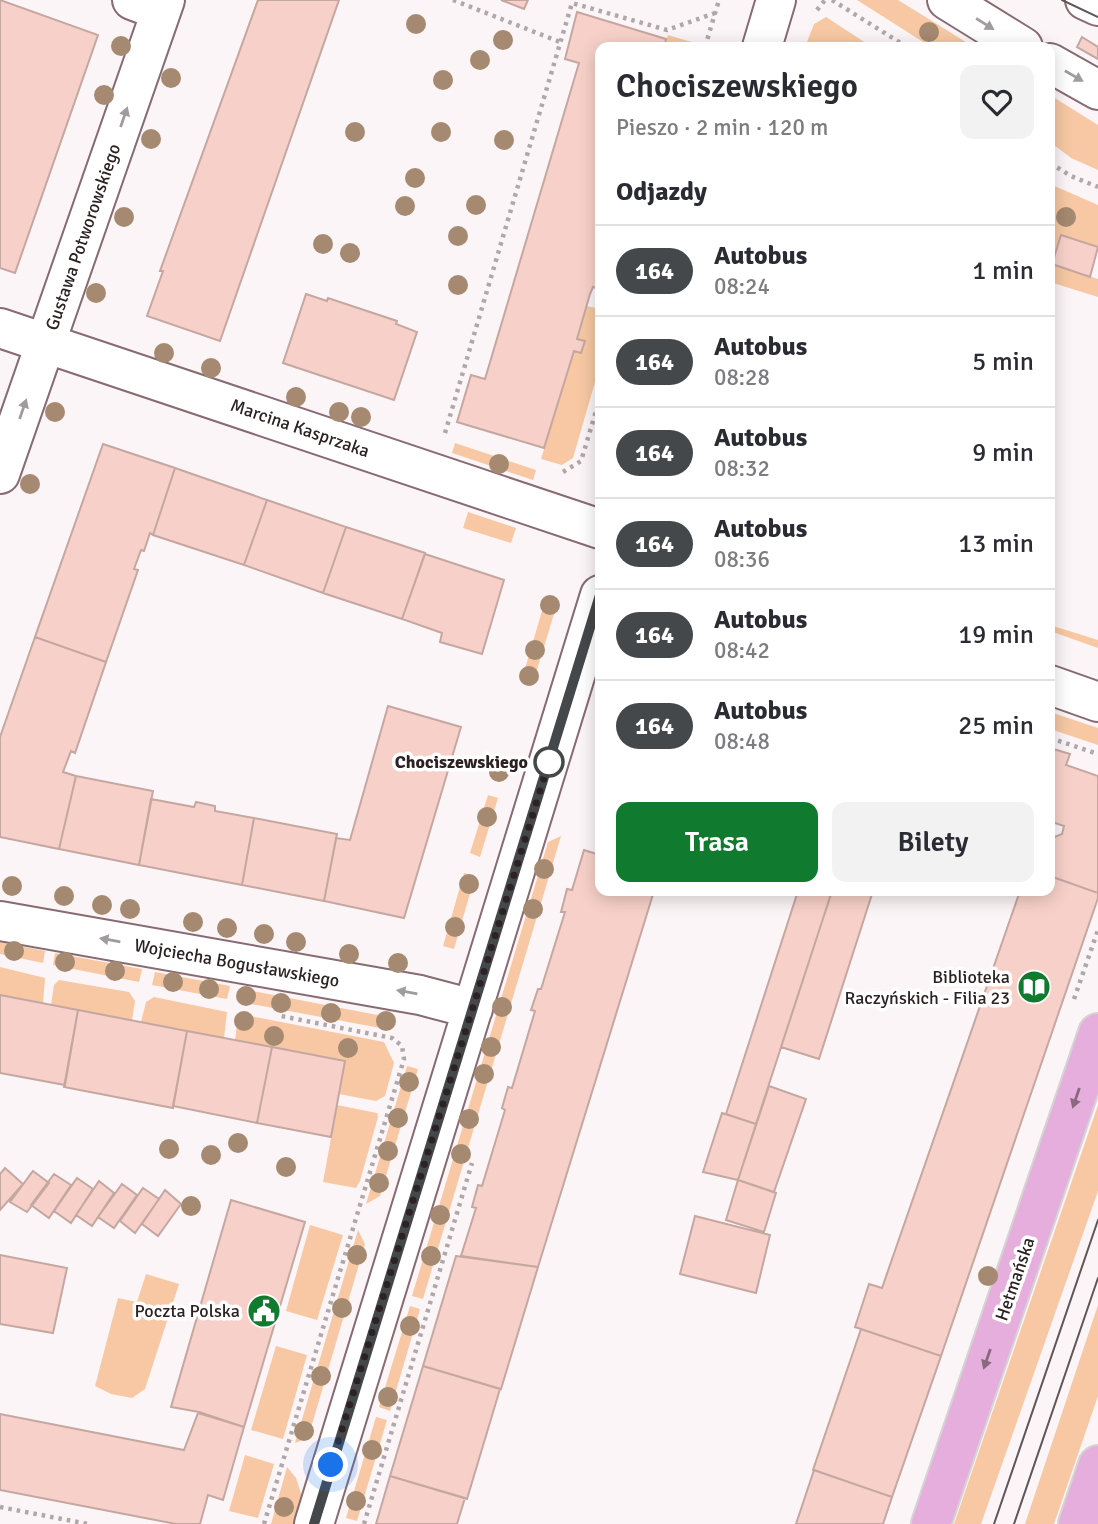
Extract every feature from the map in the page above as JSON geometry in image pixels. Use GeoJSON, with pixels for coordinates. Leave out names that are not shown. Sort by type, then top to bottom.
{"type":"FeatureCollection","features":[{"type":"Feature","properties":{"kind":"main road","name":"Hetmańska"},"geometry":{"type":"LineString","coordinates":[[930,1524],[1098,1033]]}},
{"type":"Feature","properties":{"kind":"main road"},"geometry":{"type":"LineString","coordinates":[[1078,1524],[1098,1465]]}},
{"type":"Feature","properties":{"kind":"street"},"geometry":{"type":"LineString","coordinates":[[763,42],[776,0]]}},
{"type":"Feature","properties":{"kind":"street"},"geometry":{"type":"LineString","coordinates":[[947,0],[1015,42]]}},
{"type":"Feature","properties":{"kind":"street"},"geometry":{"type":"LineString","coordinates":[[1085,0],[1098,6]]}},
{"type":"Feature","properties":{"kind":"street","name":"Gustawa Potworowskiego"},"geometry":{"type":"LineString","coordinates":[[0,474],[46,343],[153,4]]}},
{"type":"Feature","properties":{"kind":"street"},"geometry":{"type":"LineString","coordinates":[[1055,66],[1098,90]]}},
{"type":"Feature","properties":{"kind":"street","name":"Marcina Kasprzaka"},"geometry":{"type":"LineString","coordinates":[[0,328],[595,527]]}},
{"type":"Feature","properties":{"kind":"street"},"geometry":{"type":"LineString","coordinates":[[314,1524],[595,611]]}},
{"type":"Feature","properties":{"kind":"street"},"geometry":{"type":"LineString","coordinates":[[1055,687],[1098,702]]}},
{"type":"Feature","properties":{"kind":"street","name":"Wojciecha Bogusławskiego"},"geometry":{"type":"LineString","coordinates":[[0,921],[421,995],[473,1009]]}},
{"type":"Feature","properties":{"kind":"path"},"geometry":{"type":"LineString","coordinates":[[453,0],[560,42]]}},
{"type":"Feature","properties":{"kind":"path"},"geometry":{"type":"LineString","coordinates":[[706,42],[719,0]]}},
{"type":"Feature","properties":{"kind":"path"},"geometry":{"type":"LineString","coordinates":[[832,0],[899,42]]}},
{"type":"Feature","properties":{"kind":"path"},"geometry":{"type":"LineString","coordinates":[[445,433],[572,3],[667,30],[715,13]]}},
{"type":"Feature","properties":{"kind":"path"},"geometry":{"type":"LineString","coordinates":[[1055,166],[1098,187]]}},
{"type":"Feature","properties":{"kind":"path"},"geometry":{"type":"LineString","coordinates":[[556,470],[563,472],[581,461],[595,415]]}},
{"type":"Feature","properties":{"kind":"path"},"geometry":{"type":"LineString","coordinates":[[432,429],[458,438]]}},
{"type":"Feature","properties":{"kind":"path"},"geometry":{"type":"LineString","coordinates":[[1055,740],[1098,754]]}},
{"type":"Feature","properties":{"kind":"path"},"geometry":{"type":"LineString","coordinates":[[264,1524],[404,1059],[401,1046],[392,1038],[279,1016]]}},
{"type":"Feature","properties":{"kind":"path"},"geometry":{"type":"LineString","coordinates":[[0,1507],[88,1524]]}},
{"type":"Feature","properties":{"kind":"shaded area"},"geometry":{"type":"Polygon","coordinates":[[[857,0],[898,0],[966,42],[923,42],[857,0]]]}},
{"type":"Feature","properties":{"kind":"shaded area"},"geometry":{"type":"Polygon","coordinates":[[[826,17],[864,42],[807,42],[814,24],[826,17]]]}},
{"type":"Feature","properties":{"kind":"shaded area"},"geometry":{"type":"Polygon","coordinates":[[[668,35],[692,42],[666,42],[668,35]]]}},
{"type":"Feature","properties":{"kind":"shaded area"},"geometry":{"type":"Polygon","coordinates":[[[1055,98],[1098,125],[1098,170],[1071,158],[1055,146],[1055,98]]]}},
{"type":"Feature","properties":{"kind":"shaded area"},"geometry":{"type":"Polygon","coordinates":[[[1055,186],[1098,205],[1098,247],[1061,235],[1055,254],[1055,186]]]}},
{"type":"Feature","properties":{"kind":"shaded area"},"geometry":{"type":"Polygon","coordinates":[[[1055,265],[1098,279],[1098,297],[1055,284],[1055,265]]]}},
{"type":"Feature","properties":{"kind":"shaded area"},"geometry":{"type":"Polygon","coordinates":[[[587,306],[595,308],[595,382],[573,458],[562,465],[541,459],[574,351],[581,353],[585,341],[577,339],[587,306]]]}},
{"type":"Feature","properties":{"kind":"shaded area"},"geometry":{"type":"Polygon","coordinates":[[[455,443],[536,470],[533,480],[452,453],[455,443]]]}},
{"type":"Feature","properties":{"kind":"shaded area"},"geometry":{"type":"Polygon","coordinates":[[[468,512],[516,528],[511,543],[463,528],[468,512]]]}},
{"type":"Feature","properties":{"kind":"shaded area"},"geometry":{"type":"Polygon","coordinates":[[[545,601],[557,604],[532,686],[521,682],[545,601]]]}},
{"type":"Feature","properties":{"kind":"shaded area"},"geometry":{"type":"Polygon","coordinates":[[[1055,627],[1098,640],[1098,648],[1055,633],[1055,627]]]}},
{"type":"Feature","properties":{"kind":"shaded area"},"geometry":{"type":"Polygon","coordinates":[[[1055,714],[1098,728],[1098,745],[1055,731],[1055,714]]]}},
{"type":"Feature","properties":{"kind":"shaded area"},"geometry":{"type":"Polygon","coordinates":[[[488,795],[498,798],[480,857],[470,853],[488,795]]]}},
{"type":"Feature","properties":{"kind":"shaded area"},"geometry":{"type":"Polygon","coordinates":[[[561,836],[423,1299],[412,1296],[548,842],[561,836]]]}},
{"type":"Feature","properties":{"kind":"shaded area"},"geometry":{"type":"Polygon","coordinates":[[[464,873],[475,876],[454,949],[443,946],[464,873]]]}},
{"type":"Feature","properties":{"kind":"shaded area"},"geometry":{"type":"Polygon","coordinates":[[[0,942],[45,951],[43,963],[0,954],[0,942]]]}},
{"type":"Feature","properties":{"kind":"shaded area"},"geometry":{"type":"Polygon","coordinates":[[[55,953],[142,969],[139,982],[53,965],[55,953]]]}},
{"type":"Feature","properties":{"kind":"shaded area"},"geometry":{"type":"Polygon","coordinates":[[[0,967],[45,978],[43,1003],[0,995],[0,967]]]}},
{"type":"Feature","properties":{"kind":"shaded area"},"geometry":{"type":"Polygon","coordinates":[[[155,972],[230,986],[227,999],[152,985],[155,972]]]}},
{"type":"Feature","properties":{"kind":"shaded area"},"geometry":{"type":"Polygon","coordinates":[[[59,980],[129,992],[135,1001],[132,1020],[51,1005],[54,985],[59,980]]]}},
{"type":"Feature","properties":{"kind":"shaded area"},"geometry":{"type":"Polygon","coordinates":[[[243,989],[393,1018],[391,1030],[240,1002],[243,989]]]}},
{"type":"Feature","properties":{"kind":"shaded area"},"geometry":{"type":"Polygon","coordinates":[[[154,997],[227,1012],[224,1038],[141,1022],[146,1002],[154,997]]]}},
{"type":"Feature","properties":{"kind":"shaded area"},"geometry":{"type":"Polygon","coordinates":[[[245,1015],[384,1042],[394,1063],[385,1096],[376,1101],[339,1094],[345,1061],[235,1040],[238,1018],[245,1015]]]}},
{"type":"Feature","properties":{"kind":"shaded area"},"geometry":{"type":"Polygon","coordinates":[[[407,1066],[418,1069],[380,1196],[366,1204],[407,1066]]]}},
{"type":"Feature","properties":{"kind":"shaded area"},"geometry":{"type":"Polygon","coordinates":[[[337,1105],[377,1113],[378,1117],[356,1188],[323,1182],[337,1105]]]}},
{"type":"Feature","properties":{"kind":"shaded area"},"geometry":{"type":"Polygon","coordinates":[[[1098,1105],[1098,1191],[981,1524],[954,1524],[1098,1105]]]}},
{"type":"Feature","properties":{"kind":"shaded area"},"geometry":{"type":"Polygon","coordinates":[[[310,1225],[343,1235],[317,1320],[286,1311],[310,1225]]]}},
{"type":"Feature","properties":{"kind":"shaded area"},"geometry":{"type":"Polygon","coordinates":[[[358,1230],[365,1244],[308,1438],[295,1443],[358,1230]]]}},
{"type":"Feature","properties":{"kind":"shaded area"},"geometry":{"type":"Polygon","coordinates":[[[146,1274],[179,1284],[145,1389],[132,1398],[111,1394],[95,1386],[118,1298],[137,1302],[146,1274]]]}},
{"type":"Feature","properties":{"kind":"shaded area"},"geometry":{"type":"Polygon","coordinates":[[[1098,1305],[1098,1396],[1054,1524],[1025,1524],[1098,1305]]]}},
{"type":"Feature","properties":{"kind":"shaded area"},"geometry":{"type":"Polygon","coordinates":[[[410,1306],[420,1309],[390,1411],[379,1407],[410,1306]]]}},
{"type":"Feature","properties":{"kind":"shaded area"},"geometry":{"type":"Polygon","coordinates":[[[276,1346],[307,1355],[283,1439],[251,1430],[276,1346]]]}},
{"type":"Feature","properties":{"kind":"shaded area"},"geometry":{"type":"Polygon","coordinates":[[[376,1417],[387,1420],[357,1521],[346,1518],[376,1417]]]}},
{"type":"Feature","properties":{"kind":"shaded area"},"geometry":{"type":"Polygon","coordinates":[[[245,1455],[274,1464],[258,1518],[229,1511],[245,1455]]]}},
{"type":"Feature","properties":{"kind":"shaded area"},"geometry":{"type":"Polygon","coordinates":[[[287,1467],[296,1478],[303,1500],[296,1524],[271,1524],[287,1467]]]}},
{"type":"Feature","properties":{"kind":"building"},"geometry":{"type":"Polygon","coordinates":[[[0,0],[98,35],[15,273],[0,268],[0,0]]]}},
{"type":"Feature","properties":{"kind":"building"},"geometry":{"type":"Polygon","coordinates":[[[258,0],[339,0],[220,341],[147,316],[163,271],[160,271],[258,0]]]}},
{"type":"Feature","properties":{"kind":"building"},"geometry":{"type":"Polygon","coordinates":[[[501,0],[528,0],[524,9],[501,0]]]}},
{"type":"Feature","properties":{"kind":"building"},"geometry":{"type":"Polygon","coordinates":[[[577,12],[666,39],[665,42],[595,42],[595,288],[590,294],[577,339],[585,341],[581,353],[574,351],[544,448],[457,422],[471,375],[485,379],[579,63],[565,59],[577,12]]]}},
{"type":"Feature","properties":{"kind":"building"},"geometry":{"type":"Polygon","coordinates":[[[1082,37],[1098,47],[1098,59],[1077,47],[1082,37]]]}},
{"type":"Feature","properties":{"kind":"building"},"geometry":{"type":"Polygon","coordinates":[[[1061,235],[1098,247],[1090,277],[1055,265],[1061,235]]]}},
{"type":"Feature","properties":{"kind":"building"},"geometry":{"type":"Polygon","coordinates":[[[306,294],[327,301],[328,298],[397,321],[396,324],[417,332],[394,400],[283,363],[306,294]]]}},
{"type":"Feature","properties":{"kind":"building"},"geometry":{"type":"Polygon","coordinates":[[[103,444],[175,468],[153,535],[150,533],[134,569],[138,570],[106,662],[35,637],[103,444]]]}},
{"type":"Feature","properties":{"kind":"building"},"geometry":{"type":"Polygon","coordinates":[[[175,468],[267,500],[244,565],[153,535],[175,468]]]}},
{"type":"Feature","properties":{"kind":"building"},"geometry":{"type":"Polygon","coordinates":[[[267,500],[346,527],[323,593],[244,565],[267,500]]]}},
{"type":"Feature","properties":{"kind":"building"},"geometry":{"type":"Polygon","coordinates":[[[346,527],[425,553],[402,619],[323,593],[346,527]]]}},
{"type":"Feature","properties":{"kind":"building"},"geometry":{"type":"Polygon","coordinates":[[[425,554],[504,580],[482,654],[440,642],[442,633],[402,619],[425,554]]]}},
{"type":"Feature","properties":{"kind":"building"},"geometry":{"type":"Polygon","coordinates":[[[35,637],[106,662],[75,753],[71,751],[63,772],[76,776],[59,849],[0,837],[0,737],[35,637]]]}},
{"type":"Feature","properties":{"kind":"building"},"geometry":{"type":"Polygon","coordinates":[[[388,706],[461,727],[404,918],[324,901],[336,838],[350,840],[388,706]]]}},
{"type":"Feature","properties":{"kind":"building"},"geometry":{"type":"Polygon","coordinates":[[[1055,750],[1070,754],[1066,765],[1098,776],[1098,893],[1055,878],[1055,837],[1062,834],[1064,826],[1055,823],[1055,750]]]}},
{"type":"Feature","properties":{"kind":"building"},"geometry":{"type":"Polygon","coordinates":[[[76,776],[153,791],[139,865],[59,849],[76,776]]]}},
{"type":"Feature","properties":{"kind":"building"},"geometry":{"type":"Polygon","coordinates":[[[151,799],[194,807],[196,802],[215,806],[215,811],[254,818],[242,885],[139,865],[151,799]]]}},
{"type":"Feature","properties":{"kind":"building"},"geometry":{"type":"Polygon","coordinates":[[[254,818],[337,834],[324,901],[242,885],[254,818]]]}},
{"type":"Feature","properties":{"kind":"building"},"geometry":{"type":"Polygon","coordinates":[[[584,850],[595,853],[595,896],[652,896],[538,1267],[461,1256],[476,1208],[472,1207],[478,1185],[482,1186],[505,1110],[502,1108],[508,1087],[512,1088],[535,1011],[531,1010],[538,989],[541,989],[565,912],[561,912],[567,889],[572,890],[584,850]]]}},
{"type":"Feature","properties":{"kind":"building"},"geometry":{"type":"Polygon","coordinates":[[[1055,878],[1098,893],[941,1356],[855,1327],[869,1284],[882,1288],[1018,896],[1055,896],[1055,878]]]}},
{"type":"Feature","properties":{"kind":"building"},"geometry":{"type":"Polygon","coordinates":[[[796,896],[830,896],[756,1124],[726,1114],[796,896]]]}},
{"type":"Feature","properties":{"kind":"building"},"geometry":{"type":"Polygon","coordinates":[[[830,896],[871,896],[819,1059],[781,1047],[830,896]]]}},
{"type":"Feature","properties":{"kind":"building"},"geometry":{"type":"Polygon","coordinates":[[[0,995],[78,1010],[65,1085],[0,1073],[0,995]]]}},
{"type":"Feature","properties":{"kind":"building"},"geometry":{"type":"Polygon","coordinates":[[[78,1010],[187,1031],[173,1108],[64,1087],[78,1010]]]}},
{"type":"Feature","properties":{"kind":"building"},"geometry":{"type":"Polygon","coordinates":[[[187,1031],[272,1047],[257,1123],[173,1106],[187,1031]]]}},
{"type":"Feature","properties":{"kind":"building"},"geometry":{"type":"Polygon","coordinates":[[[272,1047],[345,1061],[331,1137],[257,1123],[272,1047]]]}},
{"type":"Feature","properties":{"kind":"building"},"geometry":{"type":"Polygon","coordinates":[[[769,1086],[806,1099],[774,1192],[738,1180],[769,1086]]]}},
{"type":"Feature","properties":{"kind":"building"},"geometry":{"type":"Polygon","coordinates":[[[722,1113],[756,1124],[738,1180],[703,1172],[722,1113]]]}},
{"type":"Feature","properties":{"kind":"building"},"geometry":{"type":"Polygon","coordinates":[[[5,1168],[23,1184],[0,1210],[0,1174],[5,1168]]]}},
{"type":"Feature","properties":{"kind":"building"},"geometry":{"type":"Polygon","coordinates":[[[33,1171],[49,1183],[27,1212],[10,1202],[33,1171]]]}},
{"type":"Feature","properties":{"kind":"building"},"geometry":{"type":"Polygon","coordinates":[[[54,1174],[71,1185],[49,1218],[31,1205],[54,1174]]]}},
{"type":"Feature","properties":{"kind":"building"},"geometry":{"type":"Polygon","coordinates":[[[77,1178],[93,1189],[71,1223],[54,1211],[77,1178]]]}},
{"type":"Feature","properties":{"kind":"building"},"geometry":{"type":"Polygon","coordinates":[[[738,1180],[776,1193],[764,1232],[726,1220],[738,1180]]]}},
{"type":"Feature","properties":{"kind":"building"},"geometry":{"type":"Polygon","coordinates":[[[99,1181],[114,1193],[92,1226],[76,1215],[99,1181]]]}},
{"type":"Feature","properties":{"kind":"building"},"geometry":{"type":"Polygon","coordinates":[[[122,1184],[137,1195],[114,1228],[98,1217],[122,1184]]]}},
{"type":"Feature","properties":{"kind":"building"},"geometry":{"type":"Polygon","coordinates":[[[143,1188],[159,1199],[135,1233],[120,1221],[143,1188]]]}},
{"type":"Feature","properties":{"kind":"building"},"geometry":{"type":"Polygon","coordinates":[[[165,1190],[181,1204],[158,1236],[142,1224],[165,1190]]]}},
{"type":"Feature","properties":{"kind":"building"},"geometry":{"type":"Polygon","coordinates":[[[231,1200],[305,1222],[244,1427],[199,1412],[171,1407],[231,1200]]]}},
{"type":"Feature","properties":{"kind":"building"},"geometry":{"type":"Polygon","coordinates":[[[695,1216],[770,1235],[756,1293],[680,1274],[695,1216]]]}},
{"type":"Feature","properties":{"kind":"building"},"geometry":{"type":"Polygon","coordinates":[[[0,1255],[67,1268],[53,1333],[0,1324],[0,1255]]]}},
{"type":"Feature","properties":{"kind":"building"},"geometry":{"type":"Polygon","coordinates":[[[456,1256],[538,1267],[501,1389],[423,1366],[456,1256]]]}},
{"type":"Feature","properties":{"kind":"building"},"geometry":{"type":"Polygon","coordinates":[[[861,1329],[941,1356],[892,1497],[813,1470],[861,1329]]]}},
{"type":"Feature","properties":{"kind":"building"},"geometry":{"type":"Polygon","coordinates":[[[423,1366],[500,1389],[467,1499],[390,1476],[423,1366]]]}},
{"type":"Feature","properties":{"kind":"building"},"geometry":{"type":"Polygon","coordinates":[[[198,1413],[244,1427],[223,1500],[208,1495],[200,1524],[176,1524],[0,1490],[0,1414],[184,1450],[198,1413]]]}},
{"type":"Feature","properties":{"kind":"building"},"geometry":{"type":"Polygon","coordinates":[[[814,1470],[892,1497],[883,1524],[796,1524],[814,1470]]]}},
{"type":"Feature","properties":{"kind":"building"},"geometry":{"type":"Polygon","coordinates":[[[390,1476],[465,1498],[457,1524],[376,1524],[390,1476]]]}},
{"type":"Feature","properties":{"kind":"tram line"},"geometry":{"type":"LineString","coordinates":[[1062,0],[1098,17]]}},
{"type":"Feature","properties":{"kind":"tram line"},"geometry":{"type":"LineString","coordinates":[[994,1524],[1098,1220]]}},
{"type":"Feature","properties":{"kind":"tram line"},"geometry":{"type":"LineString","coordinates":[[1014,1524],[1098,1278]]}},
{"type":"Feature","properties":{"kind":"bus line","name":"164"},"geometry":{"type":"LineString","coordinates":[[314,1524],[595,612]]}},
{"type":"Feature","properties":{"kind":"place","name":"Chociszewskiego"},"geometry":{"type":"Point","coordinates":[549,762]}},
{"type":"Feature","properties":{"kind":"place","name":"Biblioteka Raczyńskich - Filia 23"},"geometry":{"type":"Point","coordinates":[1034,987]}},
{"type":"Feature","properties":{"kind":"place","name":"Poczta Polska"},"geometry":{"type":"Point","coordinates":[264,1311]}},
{"type":"Feature","properties":{"kind":"route"},"geometry":{"type":"LineString","coordinates":[[331,1465],[549,762]]}}]}
